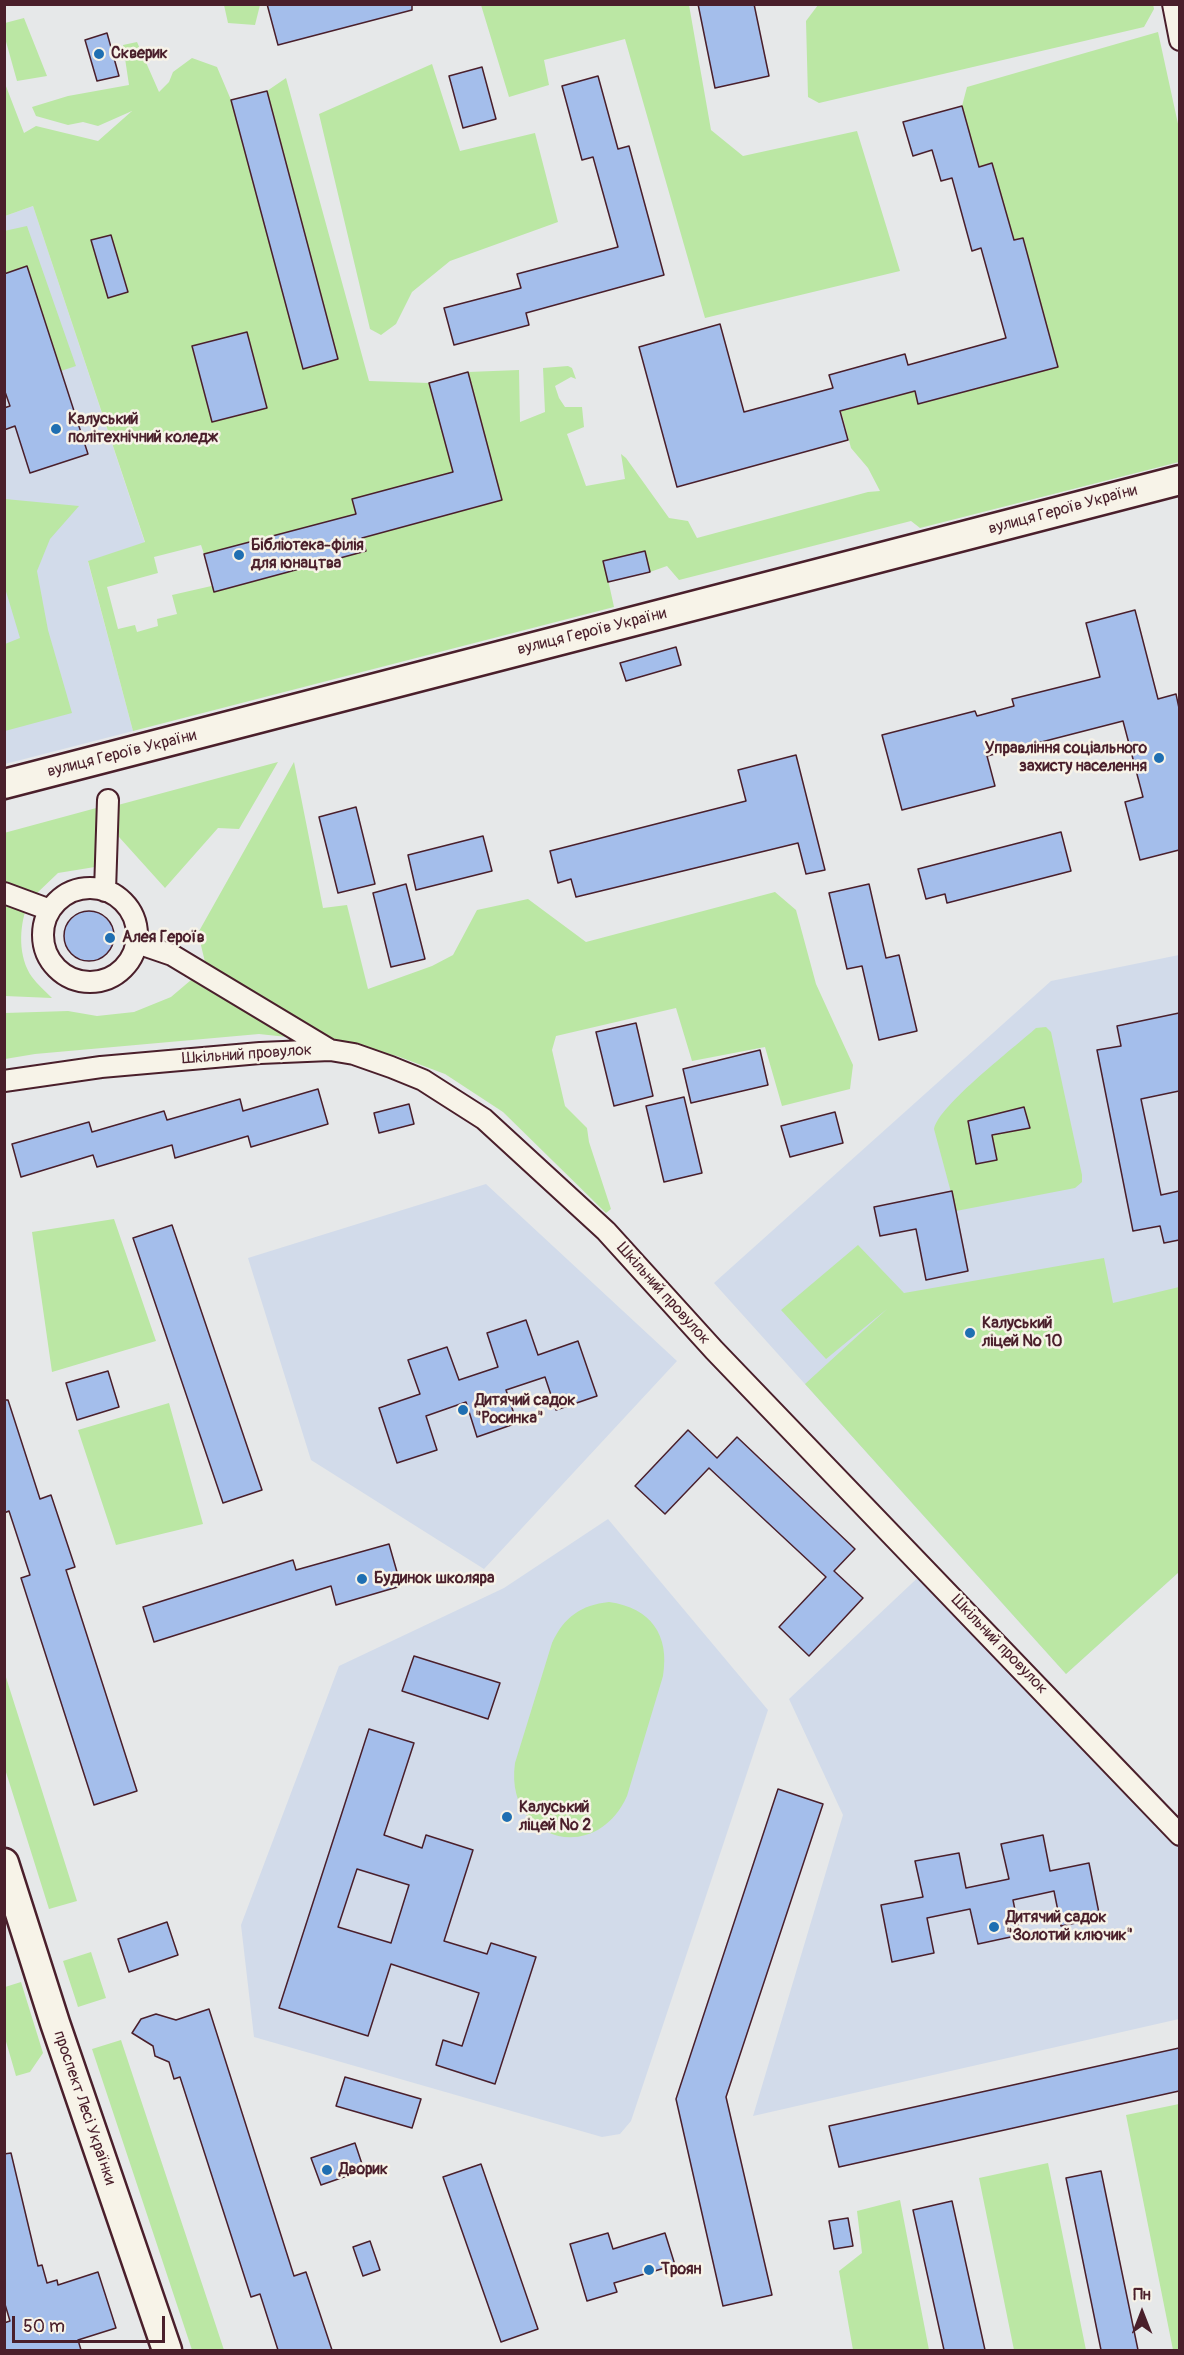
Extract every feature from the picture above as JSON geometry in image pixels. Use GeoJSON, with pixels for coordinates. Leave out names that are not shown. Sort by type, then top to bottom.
{"type":"FeatureCollection","features":[{"type":"Feature","properties":{"kind":"main road","name":"вулиця Героїв України"},"geometry":{"type":"LineString","coordinates":[[4,784],[1179,480]]}},
{"type":"Feature","properties":{"kind":"main road","name":"проспект Лесі Українки"},"geometry":{"type":"LineString","coordinates":[[4,1863],[59,2034],[167,2350]]}},
{"type":"Feature","properties":{"kind":"street"},"geometry":{"type":"LineString","coordinates":[[1173,4],[1179,40]]}},
{"type":"Feature","properties":{"kind":"street"},"geometry":{"type":"LineString","coordinates":[[105,891],[108,800]]}},
{"type":"Feature","properties":{"kind":"street"},"geometry":{"type":"LineString","coordinates":[[93,888],[105,891],[117,897],[130,911],[137,930],[137,943],[127,963],[110,978],[96,982],[68,977],[50,959],[45,947],[43,934],[50,910],[58,901],[80,889],[93,888]]}},
{"type":"Feature","properties":{"kind":"street"},"geometry":{"type":"LineString","coordinates":[[4,893],[50,910]]}},
{"type":"Feature","properties":{"kind":"street"},"geometry":{"type":"LineString","coordinates":[[137,943],[172,955],[330,1050]]}},
{"type":"Feature","properties":{"kind":"street","name":"Шкільний провулок"},"geometry":{"type":"LineString","coordinates":[[4,1081],[101,1067],[260,1053],[330,1050],[354,1054],[423,1080],[484,1119],[606,1231],[722,1358],[1179,1835]]}},
{"type":"Feature","properties":{"kind":"shaded area","name":"Калуський політехнічний коледж"},"geometry":{"type":"Polygon","coordinates":[[[33,206],[145,543],[88,562],[133,731],[5,764],[5,216],[33,206]]]}},
{"type":"Feature","properties":{"kind":"shaded area","name":"Калуський ліцей № 10"},"geometry":{"type":"Polygon","coordinates":[[[1179,955],[1179,1572],[1066,1674],[714,1283],[1051,981],[1179,955]]]}},
{"type":"Feature","properties":{"kind":"shaded area","name":"Дитячий садок \"Росинка\""},"geometry":{"type":"Polygon","coordinates":[[[486,1184],[677,1361],[484,1569],[311,1460],[248,1258],[486,1184]]]}},
{"type":"Feature","properties":{"kind":"shaded area","name":"Калуський ліцей № 2"},"geometry":{"type":"Polygon","coordinates":[[[608,1519],[768,1710],[631,2121],[620,2134],[602,2137],[254,2037],[241,1925],[339,1666],[504,1588],[608,1519]]]}},
{"type":"Feature","properties":{"kind":"shaded area","name":"Дитячий садок \"Золотий ключик\""},"geometry":{"type":"Polygon","coordinates":[[[927,1569],[1179,1835],[1179,2019],[753,2116],[843,1815],[789,1699],[927,1569]]]}},
{"type":"Feature","properties":{"kind":"green space"},"geometry":{"type":"Polygon","coordinates":[[[1153,4],[1154,9],[1144,27],[819,103],[808,97],[806,21],[818,5],[1153,4]]]}},
{"type":"Feature","properties":{"kind":"green space"},"geometry":{"type":"Polygon","coordinates":[[[224,5],[260,5],[255,25],[228,23],[224,5]]]}},
{"type":"Feature","properties":{"kind":"green space"},"geometry":{"type":"Polygon","coordinates":[[[481,5],[689,5],[711,130],[743,156],[857,131],[900,271],[705,318],[625,39],[544,60],[549,85],[509,97],[481,5]]]}},
{"type":"Feature","properties":{"kind":"green space"},"geometry":{"type":"Polygon","coordinates":[[[24,18],[47,76],[17,81],[5,38],[5,23],[24,18]]]}},
{"type":"Feature","properties":{"kind":"green space"},"geometry":{"type":"Polygon","coordinates":[[[1158,32],[1180,133],[1179,462],[920,528],[911,521],[679,580],[667,566],[650,572],[645,551],[604,561],[614,607],[133,731],[88,561],[145,542],[33,206],[5,216],[4,81],[24,133],[36,126],[98,141],[132,111],[98,126],[83,122],[68,125],[36,116],[32,107],[68,96],[129,85],[123,45],[137,42],[159,92],[169,82],[173,72],[192,58],[217,67],[231,100],[303,369],[338,359],[267,91],[286,78],[369,381],[429,383],[453,472],[352,499],[356,514],[204,554],[201,545],[154,557],[158,573],[107,587],[118,629],[135,625],[137,632],[158,626],[157,619],[177,614],[172,595],[365,551],[362,538],[502,500],[468,372],[519,370],[520,422],[545,412],[543,368],[568,366],[572,368],[576,379],[571,377],[555,386],[565,407],[582,407],[584,427],[567,434],[586,486],[625,479],[621,454],[669,518],[688,521],[697,538],[868,492],[880,491],[868,468],[851,448],[841,411],[915,391],[919,404],[1058,367],[1023,238],[1014,240],[992,163],[979,167],[962,106],[967,87],[1158,32]],[[111,235],[91,241],[109,298],[128,292],[111,235]],[[247,332],[192,346],[212,422],[267,408],[247,332]]]}},
{"type":"Feature","properties":{"kind":"green space"},"geometry":{"type":"Polygon","coordinates":[[[432,64],[460,151],[535,133],[558,222],[450,261],[412,292],[396,324],[381,335],[370,329],[319,114],[432,64]]]}},
{"type":"Feature","properties":{"kind":"green space"},"geometry":{"type":"Polygon","coordinates":[[[27,226],[76,366],[61,371],[27,267],[5,274],[4,231],[27,226]]]}},
{"type":"Feature","properties":{"kind":"green space"},"geometry":{"type":"Polygon","coordinates":[[[5,499],[79,506],[50,539],[37,571],[48,630],[72,713],[5,731],[5,644],[20,638],[5,588],[5,499]]]}},
{"type":"Feature","properties":{"kind":"green space"},"geometry":{"type":"Polygon","coordinates":[[[278,762],[239,829],[218,828],[165,888],[119,837],[118,805],[278,762]]]}},
{"type":"Feature","properties":{"kind":"green space"},"geometry":{"type":"Polygon","coordinates":[[[294,762],[323,908],[347,905],[368,989],[432,966],[453,955],[477,910],[528,899],[586,942],[775,892],[796,910],[816,984],[853,1065],[850,1089],[782,1106],[765,1047],[692,1061],[676,1008],[556,1036],[552,1050],[565,1106],[587,1128],[589,1142],[611,1209],[606,1213],[503,1112],[445,1074],[397,1056],[335,1043],[205,962],[198,933],[294,762]]]}},
{"type":"Feature","properties":{"kind":"green space"},"geometry":{"type":"Polygon","coordinates":[[[100,807],[101,866],[58,873],[35,895],[5,883],[4,833],[100,807]]]}},
{"type":"Feature","properties":{"kind":"green space"},"geometry":{"type":"Polygon","coordinates":[[[5,899],[27,906],[21,933],[24,961],[32,977],[52,998],[5,996],[5,899]]]}},
{"type":"Feature","properties":{"kind":"green space"},"geometry":{"type":"Polygon","coordinates":[[[191,980],[287,1037],[259,1034],[35,1054],[5,1059],[5,1013],[68,1011],[97,1016],[134,1012],[171,997],[191,980]]]}},
{"type":"Feature","properties":{"kind":"green space"},"geometry":{"type":"Polygon","coordinates":[[[1046,1027],[1051,1032],[1082,1182],[1075,1188],[956,1211],[934,1129],[949,1106],[995,1062],[1036,1028],[1046,1027]]]}},
{"type":"Feature","properties":{"kind":"green space"},"geometry":{"type":"Polygon","coordinates":[[[114,1219],[156,1341],[52,1372],[32,1232],[114,1219]]]}},
{"type":"Feature","properties":{"kind":"green space"},"geometry":{"type":"Polygon","coordinates":[[[858,1245],[904,1293],[1104,1258],[1113,1303],[1179,1287],[1179,1572],[1066,1674],[805,1384],[887,1309],[826,1359],[781,1310],[858,1245]]]}},
{"type":"Feature","properties":{"kind":"green space"},"geometry":{"type":"Polygon","coordinates":[[[169,1403],[203,1524],[116,1545],[78,1430],[169,1403]]]}},
{"type":"Feature","properties":{"kind":"green space"},"geometry":{"type":"Polygon","coordinates":[[[609,1602],[636,1610],[654,1626],[663,1648],[663,1676],[627,1796],[613,1818],[594,1832],[575,1837],[555,1835],[537,1826],[523,1811],[515,1789],[515,1763],[552,1643],[557,1634],[568,1619],[582,1609],[609,1602]]]}},
{"type":"Feature","properties":{"kind":"green space"},"geometry":{"type":"Polygon","coordinates":[[[4,1671],[77,1901],[49,1909],[5,1769],[4,1671]]]}},
{"type":"Feature","properties":{"kind":"green space"},"geometry":{"type":"Polygon","coordinates":[[[91,1952],[106,1998],[78,2007],[63,1961],[91,1952]]]}},
{"type":"Feature","properties":{"kind":"green space"},"geometry":{"type":"Polygon","coordinates":[[[21,1982],[43,2053],[30,2072],[16,2076],[5,2038],[5,1987],[21,1982]]]}},
{"type":"Feature","properties":{"kind":"green space"},"geometry":{"type":"Polygon","coordinates":[[[121,2040],[224,2350],[192,2350],[92,2049],[121,2040]]]}},
{"type":"Feature","properties":{"kind":"green space"},"geometry":{"type":"Polygon","coordinates":[[[1179,2104],[1180,2350],[1173,2350],[1126,2115],[1179,2104]]]}},
{"type":"Feature","properties":{"kind":"green space"},"geometry":{"type":"Polygon","coordinates":[[[1048,2163],[1086,2350],[1014,2350],[979,2178],[1048,2163]]]}},
{"type":"Feature","properties":{"kind":"green space"},"geometry":{"type":"Polygon","coordinates":[[[900,2200],[929,2350],[853,2350],[839,2271],[862,2253],[857,2211],[900,2200]]]}},
{"type":"Feature","properties":{"kind":"building"},"geometry":{"type":"Polygon","coordinates":[[[267,4],[412,4],[412,10],[278,45],[267,4]]]}},
{"type":"Feature","properties":{"kind":"building"},"geometry":{"type":"Polygon","coordinates":[[[698,4],[754,4],[769,76],[715,88],[698,4]]]}},
{"type":"Feature","properties":{"kind":"building"},"geometry":{"type":"Polygon","coordinates":[[[107,33],[119,76],[97,81],[85,40],[107,33]]]}},
{"type":"Feature","properties":{"kind":"building"},"geometry":{"type":"Polygon","coordinates":[[[482,67],[496,119],[463,128],[449,76],[482,67]]]}},
{"type":"Feature","properties":{"kind":"building"},"geometry":{"type":"Polygon","coordinates":[[[598,76],[618,149],[629,146],[664,275],[526,313],[529,325],[454,345],[444,308],[521,288],[517,274],[618,247],[593,157],[582,160],[562,86],[598,76]]]}},
{"type":"Feature","properties":{"kind":"building"},"geometry":{"type":"Polygon","coordinates":[[[267,91],[338,359],[303,369],[231,100],[267,91]]]}},
{"type":"Feature","properties":{"kind":"building"},"geometry":{"type":"Polygon","coordinates":[[[962,106],[979,167],[992,163],[1014,240],[1023,238],[1058,367],[918,404],[915,391],[840,411],[848,440],[677,487],[639,347],[720,324],[744,412],[833,388],[829,375],[905,354],[908,365],[1006,338],[981,248],[972,251],[952,178],[941,181],[932,150],[913,156],[903,122],[962,106]]]}},
{"type":"Feature","properties":{"kind":"building"},"geometry":{"type":"Polygon","coordinates":[[[111,235],[128,292],[108,298],[91,240],[111,235]]]}},
{"type":"Feature","properties":{"kind":"building"},"geometry":{"type":"Polygon","coordinates":[[[27,266],[88,454],[30,473],[15,426],[4,430],[4,408],[10,406],[4,389],[4,274],[27,266]]]}},
{"type":"Feature","properties":{"kind":"building"},"geometry":{"type":"Polygon","coordinates":[[[247,332],[267,408],[212,422],[192,346],[247,332]]]}},
{"type":"Feature","properties":{"kind":"building"},"geometry":{"type":"Polygon","coordinates":[[[468,372],[502,500],[362,538],[366,551],[214,592],[204,554],[356,514],[352,499],[453,472],[429,383],[468,372]]]}},
{"type":"Feature","properties":{"kind":"building"},"geometry":{"type":"Polygon","coordinates":[[[645,551],[650,572],[608,582],[603,561],[645,551]]]}},
{"type":"Feature","properties":{"kind":"building"},"geometry":{"type":"Polygon","coordinates":[[[1135,610],[1158,699],[1176,694],[1179,708],[1179,850],[1140,860],[1125,802],[1143,797],[1123,721],[987,756],[995,786],[902,810],[882,735],[975,711],[977,716],[1014,706],[1012,699],[1100,677],[1086,623],[1135,610]]]}},
{"type":"Feature","properties":{"kind":"building"},"geometry":{"type":"Polygon","coordinates":[[[676,647],[681,665],[626,681],[620,663],[676,647]]]}},
{"type":"Feature","properties":{"kind":"building"},"geometry":{"type":"Polygon","coordinates":[[[796,755],[825,870],[806,874],[798,843],[576,897],[571,879],[558,883],[550,851],[746,801],[738,770],[796,755]]]}},
{"type":"Feature","properties":{"kind":"building"},"geometry":{"type":"Polygon","coordinates":[[[356,807],[375,884],[338,893],[319,817],[356,807]]]}},
{"type":"Feature","properties":{"kind":"building"},"geometry":{"type":"Polygon","coordinates":[[[1061,832],[1071,871],[947,903],[945,894],[926,899],[918,869],[1061,832]]]}},
{"type":"Feature","properties":{"kind":"building"},"geometry":{"type":"Polygon","coordinates":[[[483,836],[492,871],[416,890],[408,855],[483,836]]]}},
{"type":"Feature","properties":{"kind":"building"},"geometry":{"type":"Polygon","coordinates":[[[406,884],[425,959],[391,967],[373,893],[406,884]]]}},
{"type":"Feature","properties":{"kind":"building"},"geometry":{"type":"Polygon","coordinates":[[[869,884],[886,958],[899,955],[917,1031],[879,1040],[862,966],[847,969],[829,893],[869,884]]]}},
{"type":"Feature","properties":{"kind":"building"},"geometry":{"type":"Polygon","coordinates":[[[84,911],[94,911],[107,918],[114,931],[114,941],[107,954],[94,961],[84,961],[75,957],[68,950],[64,941],[64,931],[68,922],[75,915],[84,911]]]}},
{"type":"Feature","properties":{"kind":"building"},"geometry":{"type":"Polygon","coordinates":[[[1179,1013],[1179,1091],[1141,1099],[1161,1195],[1179,1191],[1179,1240],[1164,1243],[1160,1226],[1133,1231],[1097,1050],[1121,1046],[1117,1026],[1179,1013]]]}},
{"type":"Feature","properties":{"kind":"building"},"geometry":{"type":"Polygon","coordinates":[[[636,1023],[653,1096],[614,1106],[596,1032],[636,1023]]]}},
{"type":"Feature","properties":{"kind":"building"},"geometry":{"type":"Polygon","coordinates":[[[760,1050],[768,1085],[691,1103],[683,1069],[760,1050]]]}},
{"type":"Feature","properties":{"kind":"building"},"geometry":{"type":"Polygon","coordinates":[[[318,1089],[328,1124],[251,1147],[248,1136],[175,1158],[172,1145],[97,1167],[93,1155],[21,1177],[12,1144],[89,1122],[92,1132],[164,1111],[167,1120],[240,1099],[243,1111],[318,1089]]]}},
{"type":"Feature","properties":{"kind":"building"},"geometry":{"type":"Polygon","coordinates":[[[684,1097],[702,1173],[664,1182],[646,1106],[684,1097]]]}},
{"type":"Feature","properties":{"kind":"building"},"geometry":{"type":"Polygon","coordinates":[[[409,1104],[414,1124],[379,1133],[374,1113],[409,1104]]]}},
{"type":"Feature","properties":{"kind":"building"},"geometry":{"type":"Polygon","coordinates":[[[1024,1107],[1030,1128],[992,1135],[997,1160],[976,1164],[968,1121],[1024,1107]]]}},
{"type":"Feature","properties":{"kind":"building"},"geometry":{"type":"Polygon","coordinates":[[[835,1112],[843,1143],[790,1157],[781,1126],[835,1112]]]}},
{"type":"Feature","properties":{"kind":"building"},"geometry":{"type":"Polygon","coordinates":[[[952,1191],[968,1271],[926,1280],[916,1229],[880,1236],[874,1207],[952,1191]]]}},
{"type":"Feature","properties":{"kind":"building"},"geometry":{"type":"Polygon","coordinates":[[[172,1225],[262,1490],[223,1503],[133,1238],[172,1225]]]}},
{"type":"Feature","properties":{"kind":"building"},"geometry":{"type":"Polygon","coordinates":[[[526,1320],[538,1355],[578,1341],[597,1396],[556,1410],[545,1377],[506,1390],[517,1423],[477,1437],[466,1402],[426,1416],[437,1450],[397,1463],[379,1408],[420,1394],[408,1360],[447,1347],[459,1380],[498,1367],[487,1333],[526,1320]]]}},
{"type":"Feature","properties":{"kind":"building"},"geometry":{"type":"Polygon","coordinates":[[[108,1371],[119,1407],[77,1420],[66,1383],[108,1371]]]}},
{"type":"Feature","properties":{"kind":"building"},"geometry":{"type":"Polygon","coordinates":[[[4,1400],[8,1400],[40,1499],[51,1495],[75,1567],[66,1570],[137,1791],[94,1805],[21,1578],[30,1575],[9,1511],[4,1513],[4,1400]]]}},
{"type":"Feature","properties":{"kind":"building"},"geometry":{"type":"Polygon","coordinates":[[[688,1430],[717,1458],[737,1437],[855,1549],[834,1571],[863,1598],[809,1656],[779,1627],[826,1577],[709,1468],[665,1514],[635,1486],[688,1430]]]}},
{"type":"Feature","properties":{"kind":"building"},"geometry":{"type":"Polygon","coordinates":[[[389,1544],[401,1586],[336,1605],[331,1586],[154,1642],[143,1607],[293,1560],[296,1570],[389,1544]]]}},
{"type":"Feature","properties":{"kind":"building"},"geometry":{"type":"Polygon","coordinates":[[[414,1656],[500,1683],[488,1719],[402,1691],[414,1656]]]}},
{"type":"Feature","properties":{"kind":"building"},"geometry":{"type":"Polygon","coordinates":[[[369,1729],[414,1743],[384,1835],[422,1848],[426,1835],[473,1850],[444,1941],[487,1954],[491,1943],[536,1957],[495,2084],[436,2065],[443,2040],[462,2046],[479,1993],[391,1964],[368,2036],[279,2008],[369,1729]],[[357,1869],[338,1927],[391,1943],[409,1885],[357,1869]]]}},
{"type":"Feature","properties":{"kind":"building"},"geometry":{"type":"Polygon","coordinates":[[[778,1789],[823,1804],[726,2097],[772,2295],[723,2306],[676,2099],[778,1789]]]}},
{"type":"Feature","properties":{"kind":"building"},"geometry":{"type":"Polygon","coordinates":[[[1043,1835],[1050,1871],[1089,1863],[1100,1918],[1061,1926],[1054,1891],[1013,1900],[1020,1935],[978,1944],[970,1909],[927,1918],[934,1953],[892,1962],[881,1905],[923,1897],[915,1861],[959,1853],[966,1888],[1009,1879],[1001,1844],[1043,1835]]]}},
{"type":"Feature","properties":{"kind":"building"},"geometry":{"type":"Polygon","coordinates":[[[167,1922],[178,1955],[129,1972],[118,1939],[167,1922]]]}},
{"type":"Feature","properties":{"kind":"building"},"geometry":{"type":"Polygon","coordinates":[[[209,2009],[294,2276],[306,2272],[332,2350],[278,2350],[260,2294],[251,2297],[180,2077],[174,2079],[169,2062],[155,2056],[153,2046],[132,2033],[141,2019],[156,2014],[176,2020],[209,2009]]]}},
{"type":"Feature","properties":{"kind":"building"},"geometry":{"type":"Polygon","coordinates":[[[1179,2048],[1179,2091],[839,2167],[829,2126],[1179,2048]]]}},
{"type":"Feature","properties":{"kind":"building"},"geometry":{"type":"Polygon","coordinates":[[[345,2077],[421,2099],[412,2128],[336,2106],[345,2077]]]}},
{"type":"Feature","properties":{"kind":"building"},"geometry":{"type":"Polygon","coordinates":[[[355,2143],[364,2170],[321,2185],[311,2158],[355,2143]]]}},
{"type":"Feature","properties":{"kind":"building"},"geometry":{"type":"Polygon","coordinates":[[[11,2153],[38,2266],[42,2265],[47,2283],[57,2280],[58,2285],[98,2272],[116,2328],[78,2340],[81,2350],[4,2350],[4,2323],[10,2321],[4,2301],[4,2154],[11,2153]]]}},
{"type":"Feature","properties":{"kind":"building"},"geometry":{"type":"Polygon","coordinates":[[[481,2164],[538,2329],[501,2342],[443,2177],[481,2164]]]}},
{"type":"Feature","properties":{"kind":"building"},"geometry":{"type":"Polygon","coordinates":[[[1101,2171],[1138,2350],[1101,2350],[1066,2178],[1101,2171]]]}},
{"type":"Feature","properties":{"kind":"building"},"geometry":{"type":"Polygon","coordinates":[[[952,2201],[985,2350],[944,2350],[913,2210],[952,2201]]]}},
{"type":"Feature","properties":{"kind":"building"},"geometry":{"type":"Polygon","coordinates":[[[848,2218],[853,2246],[834,2249],[829,2221],[848,2218]]]}},
{"type":"Feature","properties":{"kind":"building"},"geometry":{"type":"Polygon","coordinates":[[[608,2233],[613,2249],[665,2233],[675,2265],[614,2283],[617,2292],[587,2301],[570,2244],[608,2233]]]}},
{"type":"Feature","properties":{"kind":"building"},"geometry":{"type":"Polygon","coordinates":[[[370,2241],[380,2270],[363,2276],[353,2247],[370,2241]]]}},
{"type":"Feature","properties":{"kind":"place","name":"Скверик"},"geometry":{"type":"Point","coordinates":[99,54]}},
{"type":"Feature","properties":{"kind":"place","name":"Калуський політехнічний коледж"},"geometry":{"type":"Point","coordinates":[56,429]}},
{"type":"Feature","properties":{"kind":"place","name":"Бібліотека-філія для юнацтва"},"geometry":{"type":"Point","coordinates":[239,555]}},
{"type":"Feature","properties":{"kind":"place","name":"Управління соціального захисту населення"},"geometry":{"type":"Point","coordinates":[1159,758]}},
{"type":"Feature","properties":{"kind":"place","name":"Алея Героїв"},"geometry":{"type":"Point","coordinates":[110,938]}},
{"type":"Feature","properties":{"kind":"place","name":"Калуський ліцей № 10"},"geometry":{"type":"Point","coordinates":[970,1333]}},
{"type":"Feature","properties":{"kind":"place","name":"Дитячий садок \"Росинка\""},"geometry":{"type":"Point","coordinates":[463,1410]}},
{"type":"Feature","properties":{"kind":"place","name":"Будинок школяра"},"geometry":{"type":"Point","coordinates":[362,1579]}},
{"type":"Feature","properties":{"kind":"place","name":"Калуський ліцей № 2"},"geometry":{"type":"Point","coordinates":[507,1817]}},
{"type":"Feature","properties":{"kind":"place","name":"Дитячий садок \"Золотий ключик\""},"geometry":{"type":"Point","coordinates":[994,1927]}},
{"type":"Feature","properties":{"kind":"place","name":"Дворик"},"geometry":{"type":"Point","coordinates":[327,2170]}},
{"type":"Feature","properties":{"kind":"place","name":"Троян"},"geometry":{"type":"Point","coordinates":[649,2270]}}]}
